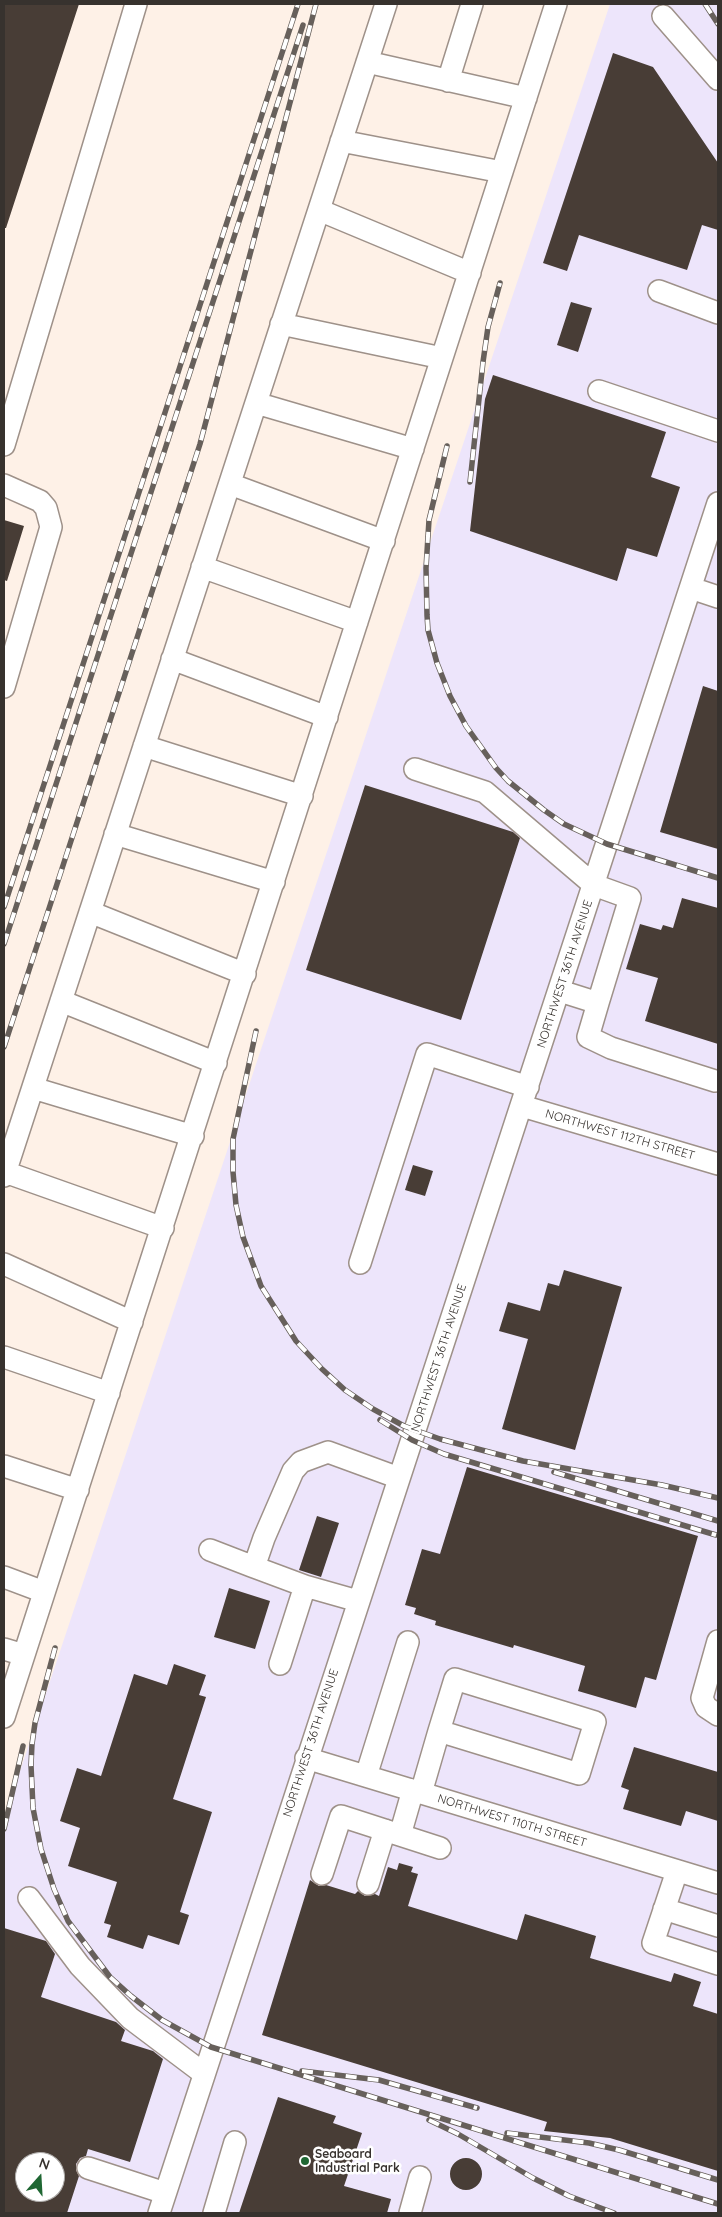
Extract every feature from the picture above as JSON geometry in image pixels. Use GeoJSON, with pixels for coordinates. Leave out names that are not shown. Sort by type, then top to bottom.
{"type":"FeatureCollection","features":[{"type":"Feature","properties":{"kind":"street"},"geometry":{"type":"LineString","coordinates":[[4,445],[136,4]]}},
{"type":"Feature","properties":{"kind":"street"},"geometry":{"type":"LineString","coordinates":[[163,1228],[4,1174],[386,4]]}},
{"type":"Feature","properties":{"kind":"street"},"geometry":{"type":"LineString","coordinates":[[448,81],[472,4]]}},
{"type":"Feature","properties":{"kind":"street"},"geometry":{"type":"LineString","coordinates":[[4,1717],[193,1136],[556,4]]}},
{"type":"Feature","properties":{"kind":"street"},"geometry":{"type":"LineString","coordinates":[[663,16],[718,78]]}},
{"type":"Feature","properties":{"kind":"street"},"geometry":{"type":"LineString","coordinates":[[367,62],[526,98]]}},
{"type":"Feature","properties":{"kind":"street"},"geometry":{"type":"LineString","coordinates":[[341,141],[502,172]]}},
{"type":"Feature","properties":{"kind":"street"},"geometry":{"type":"LineString","coordinates":[[319,210],[470,272]]}},
{"type":"Feature","properties":{"kind":"street"},"geometry":{"type":"LineString","coordinates":[[658,291],[718,313]]}},
{"type":"Feature","properties":{"kind":"street"},"geometry":{"type":"LineString","coordinates":[[282,324],[442,358]]}},
{"type":"Feature","properties":{"kind":"street"},"geometry":{"type":"LineString","coordinates":[[599,391],[718,431]]}},
{"type":"Feature","properties":{"kind":"street"},"geometry":{"type":"LineString","coordinates":[[256,403],[413,450]]}},
{"type":"Feature","properties":{"kind":"street"},"geometry":{"type":"LineString","coordinates":[[230,484],[384,541]]}},
{"type":"Feature","properties":{"kind":"street"},"geometry":{"type":"LineString","coordinates":[[4,485],[40,501],[46,508],[51,527],[4,687]]}},
{"type":"Feature","properties":{"kind":"street","name":"NORTHWEST 36TH AVENUE"},"geometry":{"type":"LineString","coordinates":[[159,2213],[203,2073],[560,991],[718,503]]}},
{"type":"Feature","properties":{"kind":"street"},"geometry":{"type":"LineString","coordinates":[[202,567],[358,622]]}},
{"type":"Feature","properties":{"kind":"street"},"geometry":{"type":"LineString","coordinates":[[690,588],[718,596]]}},
{"type":"Feature","properties":{"kind":"street"},"geometry":{"type":"LineString","coordinates":[[172,659],[327,717]]}},
{"type":"Feature","properties":{"kind":"street"},"geometry":{"type":"LineString","coordinates":[[144,746],[302,796]]}},
{"type":"Feature","properties":{"kind":"street"},"geometry":{"type":"LineString","coordinates":[[415,769],[485,792],[594,886],[630,898],[588,1037],[611,1048],[715,1081]]}},
{"type":"Feature","properties":{"kind":"street"},"geometry":{"type":"LineString","coordinates":[[115,834],[274,882]]}},
{"type":"Feature","properties":{"kind":"street"},"geometry":{"type":"LineString","coordinates":[[90,912],[245,974]]}},
{"type":"Feature","properties":{"kind":"street"},"geometry":{"type":"LineString","coordinates":[[560,991],[598,1003]]}},
{"type":"Feature","properties":{"kind":"street"},"geometry":{"type":"LineString","coordinates":[[61,1001],[216,1063]]}},
{"type":"Feature","properties":{"kind":"street","name":"NORTHWEST 112TH STREET"},"geometry":{"type":"LineString","coordinates":[[360,1263],[427,1054],[525,1096],[718,1164]]}},
{"type":"Feature","properties":{"kind":"street"},"geometry":{"type":"LineString","coordinates":[[32,1088],[193,1136]]}},
{"type":"Feature","properties":{"kind":"street"},"geometry":{"type":"LineString","coordinates":[[4,1264],[132,1322]]}},
{"type":"Feature","properties":{"kind":"street"},"geometry":{"type":"LineString","coordinates":[[4,1358],[109,1393]]}},
{"type":"Feature","properties":{"kind":"street"},"geometry":{"type":"LineString","coordinates":[[254,1567],[264,1538],[290,1479],[301,1462],[328,1452],[399,1478]]}},
{"type":"Feature","properties":{"kind":"street"},"geometry":{"type":"LineString","coordinates":[[4,1466],[78,1490]]}},
{"type":"Feature","properties":{"kind":"street"},"geometry":{"type":"LineString","coordinates":[[210,1550],[304,1586],[358,1601]]}},
{"type":"Feature","properties":{"kind":"street"},"geometry":{"type":"LineString","coordinates":[[4,1577],[44,1592]]}},
{"type":"Feature","properties":{"kind":"street"},"geometry":{"type":"LineString","coordinates":[[280,1664],[304,1586]]}},
{"type":"Feature","properties":{"kind":"street"},"geometry":{"type":"LineString","coordinates":[[366,1776],[408,1642]]}},
{"type":"Feature","properties":{"kind":"street"},"geometry":{"type":"LineString","coordinates":[[718,1642],[702,1698],[706,1707],[718,1715]]}},
{"type":"Feature","properties":{"kind":"street"},"geometry":{"type":"LineString","coordinates":[[4,1649],[24,1655]]}},
{"type":"Feature","properties":{"kind":"street"},"geometry":{"type":"LineString","coordinates":[[368,1884],[393,1832],[417,1792],[455,1679],[596,1722],[580,1774],[439,1731]]}},
{"type":"Feature","properties":{"kind":"street","name":"NORTHWEST 110TH STREET"},"geometry":{"type":"LineString","coordinates":[[306,1758],[718,1883]]}},
{"type":"Feature","properties":{"kind":"street"},"geometry":{"type":"LineString","coordinates":[[322,1874],[341,1816],[440,1848]]}},
{"type":"Feature","properties":{"kind":"street"},"geometry":{"type":"LineString","coordinates":[[677,1871],[653,1943],[718,1964]]}},
{"type":"Feature","properties":{"kind":"street"},"geometry":{"type":"LineString","coordinates":[[29,1898],[80,1966],[130,2018],[203,2073]]}},
{"type":"Feature","properties":{"kind":"street"},"geometry":{"type":"LineString","coordinates":[[664,1909],[718,1926]]}},
{"type":"Feature","properties":{"kind":"street"},"geometry":{"type":"LineString","coordinates":[[214,2213],[235,2142]]}},
{"type":"Feature","properties":{"kind":"street"},"geometry":{"type":"LineString","coordinates":[[88,2168],[165,2193]]}},
{"type":"Feature","properties":{"kind":"street"},"geometry":{"type":"LineString","coordinates":[[410,2213],[420,2177]]}},
{"type":"Feature","properties":{"kind":"shaded area"},"geometry":{"type":"Polygon","coordinates":[[[610,4],[718,4],[718,2213],[4,2213],[4,1819],[610,4]]]}},
{"type":"Feature","properties":{"kind":"building"},"geometry":{"type":"Polygon","coordinates":[[[4,4],[79,4],[6,228],[4,228],[4,4]]]}},
{"type":"Feature","properties":{"kind":"building"},"geometry":{"type":"Polygon","coordinates":[[[613,53],[653,67],[718,163],[718,230],[702,225],[687,270],[579,235],[567,271],[543,263],[613,53]]]}},
{"type":"Feature","properties":{"kind":"building"},"geometry":{"type":"Polygon","coordinates":[[[571,302],[592,308],[578,352],[557,345],[571,302]]]}},
{"type":"Feature","properties":{"kind":"building"},"geometry":{"type":"Polygon","coordinates":[[[493,375],[666,432],[651,477],[680,487],[657,557],[627,548],[617,581],[470,531],[485,399],[493,375]]]}},
{"type":"Feature","properties":{"kind":"building"},"geometry":{"type":"Polygon","coordinates":[[[4,520],[24,526],[7,581],[4,580],[4,520]]]}},
{"type":"Feature","properties":{"kind":"building"},"geometry":{"type":"Polygon","coordinates":[[[703,686],[718,691],[718,849],[660,832],[703,686]]]}},
{"type":"Feature","properties":{"kind":"building"},"geometry":{"type":"Polygon","coordinates":[[[365,785],[513,832],[520,838],[461,1020],[306,970],[365,785]]]}},
{"type":"Feature","properties":{"kind":"building"},"geometry":{"type":"Polygon","coordinates":[[[682,898],[718,908],[718,1044],[645,1021],[658,978],[626,969],[640,924],[661,930],[663,925],[673,928],[682,898]]]}},
{"type":"Feature","properties":{"kind":"building"},"geometry":{"type":"Polygon","coordinates":[[[413,1165],[433,1171],[425,1196],[405,1190],[413,1165]]]}},
{"type":"Feature","properties":{"kind":"building"},"geometry":{"type":"Polygon","coordinates":[[[564,1270],[622,1287],[575,1450],[502,1429],[528,1339],[499,1331],[508,1302],[540,1311],[548,1283],[559,1286],[564,1270]]]}},
{"type":"Feature","properties":{"kind":"building"},"geometry":{"type":"Polygon","coordinates":[[[467,1467],[698,1536],[656,1680],[645,1677],[636,1708],[578,1691],[585,1666],[514,1645],[513,1648],[435,1625],[436,1621],[414,1614],[416,1608],[405,1605],[422,1549],[440,1554],[467,1467]]]}},
{"type":"Feature","properties":{"kind":"building"},"geometry":{"type":"Polygon","coordinates":[[[317,1516],[339,1523],[321,1577],[299,1570],[317,1516]]]}},
{"type":"Feature","properties":{"kind":"building"},"geometry":{"type":"Polygon","coordinates":[[[229,1588],[270,1601],[255,1649],[214,1637],[229,1588]]]}},
{"type":"Feature","properties":{"kind":"building"},"geometry":{"type":"Polygon","coordinates":[[[174,1664],[206,1675],[199,1695],[206,1697],[173,1799],[212,1812],[180,1912],[189,1915],[179,1945],[148,1935],[143,1949],[107,1937],[111,1925],[104,1923],[117,1882],[68,1866],[80,1828],[60,1821],[77,1768],[101,1776],[134,1674],[167,1685],[174,1664]]]}},
{"type":"Feature","properties":{"kind":"building"},"geometry":{"type":"Polygon","coordinates":[[[634,1747],[718,1772],[718,1821],[686,1811],[681,1826],[623,1809],[629,1790],[621,1787],[634,1747]]]}},
{"type":"Feature","properties":{"kind":"building"},"geometry":{"type":"Polygon","coordinates":[[[399,1863],[413,1867],[411,1872],[418,1874],[408,1906],[517,1940],[525,1914],[596,1936],[590,1958],[671,1982],[674,1973],[701,1982],[693,2006],[718,2014],[718,2171],[610,2138],[544,2131],[547,2122],[262,2035],[310,1880],[319,1886],[326,1885],[355,1894],[358,1891],[365,1896],[375,1894],[379,1896],[388,1867],[397,1870],[399,1863]]]}},
{"type":"Feature","properties":{"kind":"building"},"geometry":{"type":"Polygon","coordinates":[[[4,1928],[46,1941],[55,1954],[41,1997],[116,2022],[125,2030],[121,2041],[153,2051],[163,2059],[130,2162],[88,2149],[86,2156],[80,2158],[76,2164],[79,2176],[67,2213],[4,2213],[4,1928]]]}},
{"type":"Feature","properties":{"kind":"building","name":"Seaboard Industrial Park"},"geometry":{"type":"Polygon","coordinates":[[[278,2097],[336,2116],[333,2123],[362,2133],[344,2186],[391,2199],[387,2213],[239,2213],[278,2097]]]}},
{"type":"Feature","properties":{"kind":"building"},"geometry":{"type":"Polygon","coordinates":[[[466,2158],[472,2159],[477,2163],[481,2168],[481,2180],[477,2185],[472,2189],[466,2190],[460,2189],[455,2185],[451,2180],[450,2174],[451,2168],[455,2163],[460,2159],[466,2158]]]}},
{"type":"Feature","properties":{"kind":"railway"},"geometry":{"type":"LineString","coordinates":[[4,907],[298,4]]}},
{"type":"Feature","properties":{"kind":"railway"},"geometry":{"type":"LineString","coordinates":[[4,1047],[200,444],[316,4]]}},
{"type":"Feature","properties":{"kind":"railway"},"geometry":{"type":"LineString","coordinates":[[705,4],[718,24]]}},
{"type":"Feature","properties":{"kind":"railway"},"geometry":{"type":"LineString","coordinates":[[4,944],[303,25]]}},
{"type":"Feature","properties":{"kind":"railway"},"geometry":{"type":"LineString","coordinates":[[470,482],[488,327],[500,283]]}},
{"type":"Feature","properties":{"kind":"railway"},"geometry":{"type":"LineString","coordinates":[[447,446],[429,520],[426,568],[428,630],[437,663],[450,696],[466,726],[496,768],[508,781],[564,824],[607,844],[718,878]]}},
{"type":"Feature","properties":{"kind":"railway"},"geometry":{"type":"LineString","coordinates":[[256,1031],[233,1139],[236,1205],[243,1237],[261,1286],[296,1341],[322,1369],[345,1390],[373,1409],[404,1426],[440,1439],[523,1461],[662,1485],[718,1498]]}},
{"type":"Feature","properties":{"kind":"railway"},"geometry":{"type":"LineString","coordinates":[[380,1420],[412,1440],[444,1454],[716,1535]]}},
{"type":"Feature","properties":{"kind":"railway"},"geometry":{"type":"LineString","coordinates":[[554,1472],[718,1521]]}},
{"type":"Feature","properties":{"kind":"railway"},"geometry":{"type":"LineString","coordinates":[[55,1648],[35,1723],[32,1744],[33,1808],[41,1849],[54,1889],[68,1921],[110,1977],[131,1996],[162,2020],[211,2047],[718,2204]]}},
{"type":"Feature","properties":{"kind":"railway"},"geometry":{"type":"LineString","coordinates":[[4,1829],[23,1746]]}},
{"type":"Feature","properties":{"kind":"railway"},"geometry":{"type":"LineString","coordinates":[[302,2071],[379,2080],[477,2108]]}},
{"type":"Feature","properties":{"kind":"railway"},"geometry":{"type":"LineString","coordinates":[[429,2120],[458,2134],[533,2178],[569,2196],[614,2213]]}},
{"type":"Feature","properties":{"kind":"railway"},"geometry":{"type":"LineString","coordinates":[[507,2133],[589,2143],[619,2150],[718,2180]]}},
{"type":"Feature","properties":{"kind":"place","name":"Seaboard Industrial Park"},"geometry":{"type":"Point","coordinates":[305,2161]}}]}
